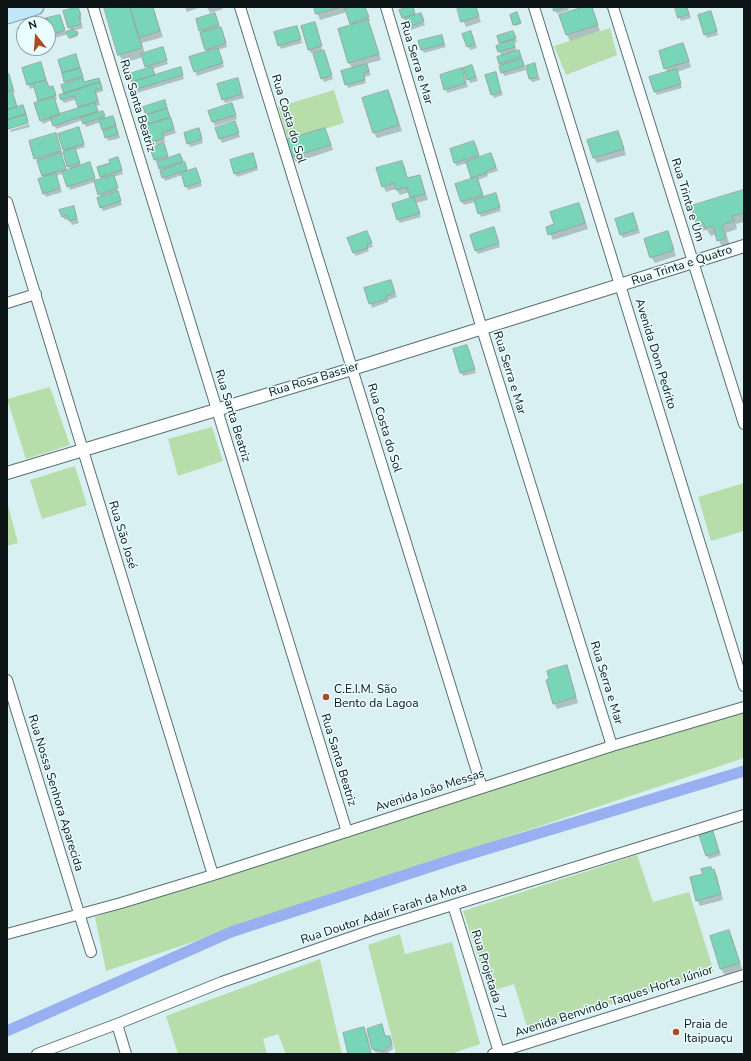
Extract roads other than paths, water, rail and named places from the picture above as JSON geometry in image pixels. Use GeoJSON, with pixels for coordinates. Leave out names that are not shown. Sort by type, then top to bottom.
{"type":"FeatureCollection","features":[{"type":"Feature","properties":{"kind":"main road"},"geometry":{"type":"LineString","coordinates":[[7,16],[36,7]]}},
{"type":"Feature","properties":{"kind":"street","name":"Rua Santa Beatriz"},"geometry":{"type":"LineString","coordinates":[[93,7],[347,832]]}},
{"type":"Feature","properties":{"kind":"street","name":"Rua Costa do Sol"},"geometry":{"type":"LineString","coordinates":[[240,7],[482,788]]}},
{"type":"Feature","properties":{"kind":"street","name":"Rua Serra e Mar"},"geometry":{"type":"LineString","coordinates":[[386,7],[482,329],[612,746]]}},
{"type":"Feature","properties":{"kind":"street","name":"Avenida Dom Pedrito"},"geometry":{"type":"LineString","coordinates":[[534,7],[742,673],[744,686]]}},
{"type":"Feature","properties":{"kind":"street","name":"Rua Trinta e Um"},"geometry":{"type":"LineString","coordinates":[[613,7],[744,424]]}},
{"type":"Feature","properties":{"kind":"street","name":"Rua São José"},"geometry":{"type":"LineString","coordinates":[[7,202],[213,875]]}},
{"type":"Feature","properties":{"kind":"street","name":"Rua Trinta e Quatro"},"geometry":{"type":"LineString","coordinates":[[620,286],[744,246]]}},
{"type":"Feature","properties":{"kind":"street","name":"Rua Rosa Bassier"},"geometry":{"type":"LineString","coordinates":[[7,473],[620,286]]}},
{"type":"Feature","properties":{"kind":"street"},"geometry":{"type":"LineString","coordinates":[[7,303],[36,294]]}},
{"type":"Feature","properties":{"kind":"street","name":"Rua Nossa Senhora Aparecida"},"geometry":{"type":"LineString","coordinates":[[7,680],[78,914],[91,952]]}},
{"type":"Feature","properties":{"kind":"street","name":"Avenida João Messas"},"geometry":{"type":"LineString","coordinates":[[7,934],[122,903],[213,875],[612,746],[744,707]]}},
{"type":"Feature","properties":{"kind":"street","name":"Rua Doutor Adair Farah da Mota"},"geometry":{"type":"LineString","coordinates":[[36,1054],[117,1024],[222,982],[372,930],[744,815]]}},
{"type":"Feature","properties":{"kind":"street","name":"Rua Projetada 77"},"geometry":{"type":"LineString","coordinates":[[453,905],[496,1053]]}},
{"type":"Feature","properties":{"kind":"street","name":"Avenida Benvindo Taques Horta Júnior"},"geometry":{"type":"LineString","coordinates":[[496,1053],[744,975]]}},
{"type":"Feature","properties":{"kind":"street"},"geometry":{"type":"LineString","coordinates":[[117,1024],[126,1054]]}},
{"type":"Feature","properties":{"kind":"waterway"},"geometry":{"type":"LineString","coordinates":[[7,1031],[231,932],[454,859],[744,771]]}},
{"type":"Feature","properties":{"kind":"place","name":"C.E.I.M. São Bento da Lagoa"},"geometry":{"type":"Point","coordinates":[326,697]}},
{"type":"Feature","properties":{"kind":"place","name":"Praia de Itaipuaçu"},"geometry":{"type":"Point","coordinates":[676,1032]}}]}
